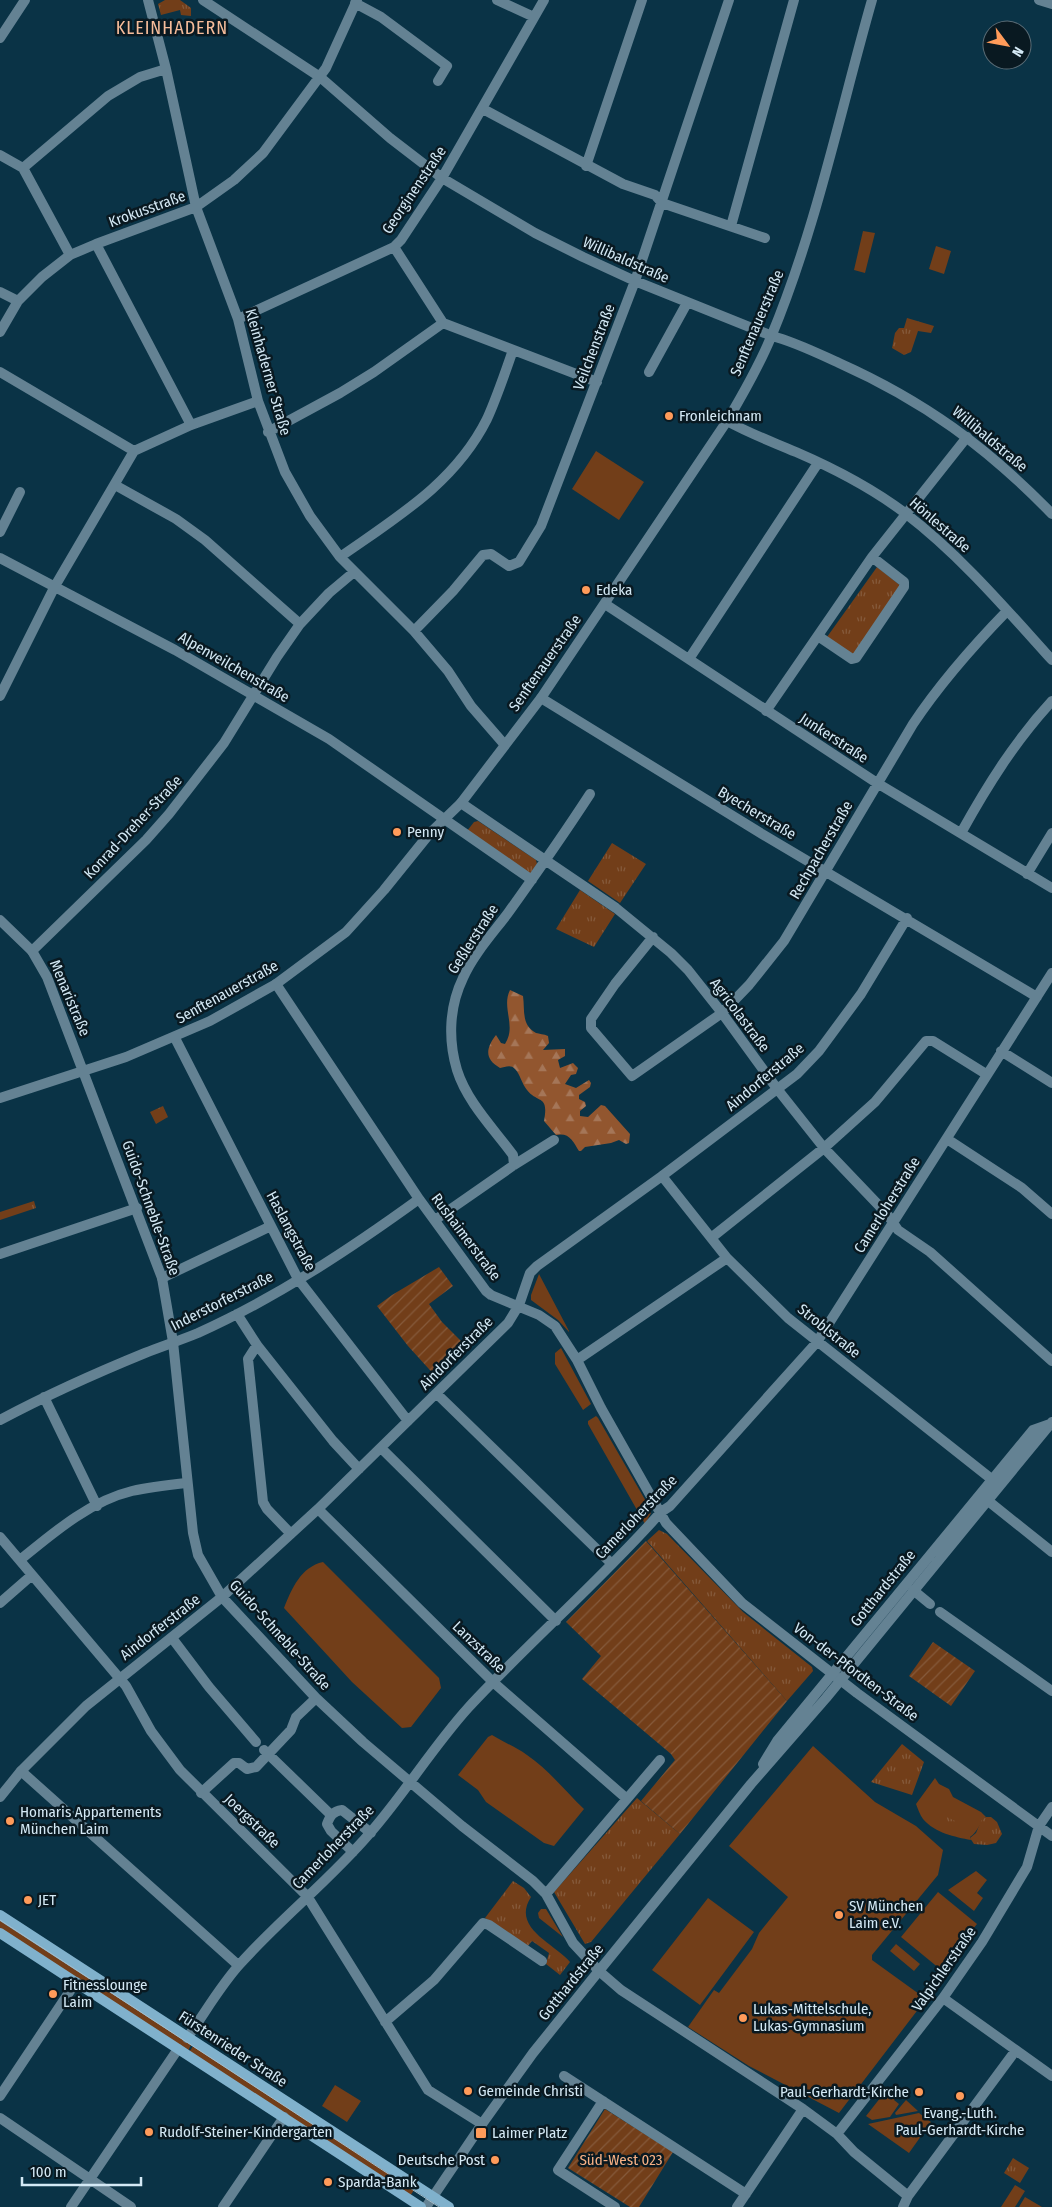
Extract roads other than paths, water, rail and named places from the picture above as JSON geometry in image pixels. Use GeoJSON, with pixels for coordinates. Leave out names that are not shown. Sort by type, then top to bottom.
{"type":"FeatureCollection","features":[{"type":"Feature","properties":{"kind":"main road","name":"Fürstenrieder Straße"},"geometry":{"type":"LineString","coordinates":[[0,1915],[450,2207]]}},
{"type":"Feature","properties":{"kind":"main road","name":"Fürstenrieder Straße"},"geometry":{"type":"LineString","coordinates":[[0,1933],[421,2207]]}},
{"type":"Feature","properties":{"kind":"street"},"geometry":{"type":"LineString","coordinates":[[0,38],[25,0]]}},
{"type":"Feature","properties":{"kind":"street","name":"Kleinhaderner Straße"},"geometry":{"type":"LineString","coordinates":[[148,0],[166,69],[196,207],[238,319],[258,401],[268,432],[285,472],[310,516],[340,558],[414,631],[448,671],[471,706],[504,744]]}},
{"type":"Feature","properties":{"kind":"street","name":"Willibaldstraße"},"geometry":{"type":"LineString","coordinates":[[203,0],[320,77],[390,138],[442,178],[535,233],[635,282],[829,358],[892,388],[929,409],[967,436],[997,461],[1052,514]]}},
{"type":"Feature","properties":{"kind":"street"},"geometry":{"type":"LineString","coordinates":[[497,0],[534,17]]}},
{"type":"Feature","properties":{"kind":"street","name":"Georginenstraße"},"geometry":{"type":"LineString","coordinates":[[238,319],[394,247],[401,240],[442,178],[544,0]]}},
{"type":"Feature","properties":{"kind":"street"},"geometry":{"type":"LineString","coordinates":[[586,166],[642,0]]}},
{"type":"Feature","properties":{"kind":"street","name":"Veilchenstraße"},"geometry":{"type":"LineString","coordinates":[[414,631],[483,555],[491,554],[509,566],[519,562],[541,526],[635,282],[729,0]]}},
{"type":"Feature","properties":{"kind":"street"},"geometry":{"type":"LineString","coordinates":[[731,226],[794,0]]}},
{"type":"Feature","properties":{"kind":"street","name":"Senftenauerstraße"},"geometry":{"type":"LineString","coordinates":[[0,1098],[84,1071],[174,1038],[242,1005],[276,984],[346,932],[443,819],[461,803],[504,744],[541,698],[728,421],[750,382],[772,336],[803,250],[872,0]]}},
{"type":"Feature","properties":{"kind":"street"},"geometry":{"type":"LineString","coordinates":[[1039,0],[1052,4]]}},
{"type":"Feature","properties":{"kind":"street"},"geometry":{"type":"LineString","coordinates":[[356,2],[380,17],[447,66],[438,81]]}},
{"type":"Feature","properties":{"kind":"street","name":"Krokusstraße"},"geometry":{"type":"LineString","coordinates":[[0,332],[18,301],[42,277],[70,255],[196,207],[234,180],[263,153],[320,77],[356,2]]}},
{"type":"Feature","properties":{"kind":"street"},"geometry":{"type":"LineString","coordinates":[[23,168],[108,96],[140,77],[166,69]]}},
{"type":"Feature","properties":{"kind":"street"},"geometry":{"type":"LineString","coordinates":[[483,109],[586,166],[623,184],[655,195],[662,203],[765,238]]}},
{"type":"Feature","properties":{"kind":"street"},"geometry":{"type":"LineString","coordinates":[[0,155],[23,168],[70,255]]}},
{"type":"Feature","properties":{"kind":"street"},"geometry":{"type":"LineString","coordinates":[[96,244],[191,425]]}},
{"type":"Feature","properties":{"kind":"street"},"geometry":{"type":"LineString","coordinates":[[394,247],[443,322],[597,382]]}},
{"type":"Feature","properties":{"kind":"street"},"geometry":{"type":"LineString","coordinates":[[0,292],[18,301]]}},
{"type":"Feature","properties":{"kind":"street"},"geometry":{"type":"LineString","coordinates":[[649,372],[687,303]]}},
{"type":"Feature","properties":{"kind":"street"},"geometry":{"type":"LineString","coordinates":[[268,432],[361,380],[443,322]]}},
{"type":"Feature","properties":{"kind":"street"},"geometry":{"type":"LineString","coordinates":[[340,558],[429,494],[452,470],[476,437],[486,419],[513,350]]}},
{"type":"Feature","properties":{"kind":"street"},"geometry":{"type":"LineString","coordinates":[[0,372],[134,452]]}},
{"type":"Feature","properties":{"kind":"street"},"geometry":{"type":"LineString","coordinates":[[0,696],[55,586],[134,452],[191,425],[258,401]]}},
{"type":"Feature","properties":{"kind":"street","name":"Hönlestraße"},"geometry":{"type":"LineString","coordinates":[[728,421],[753,436],[818,463],[906,513],[969,570],[1052,660]]}},
{"type":"Feature","properties":{"kind":"street"},"geometry":{"type":"LineString","coordinates":[[766,711],[872,557],[967,436]]}},
{"type":"Feature","properties":{"kind":"street"},"geometry":{"type":"LineString","coordinates":[[689,659],[818,463]]}},
{"type":"Feature","properties":{"kind":"street"},"geometry":{"type":"LineString","coordinates":[[115,485],[176,519],[205,540],[300,624]]}},
{"type":"Feature","properties":{"kind":"street"},"geometry":{"type":"LineString","coordinates":[[0,532],[20,492]]}},
{"type":"Feature","properties":{"kind":"street"},"geometry":{"type":"LineString","coordinates":[[818,636],[852,658],[856,658],[904,587],[904,582],[872,557]]}},
{"type":"Feature","properties":{"kind":"street","name":"Alpenveilchenstraße"},"geometry":{"type":"LineString","coordinates":[[0,558],[255,695],[329,739],[443,819]]}},
{"type":"Feature","properties":{"kind":"street","name":"Konrad-Dreher-Straße"},"geometry":{"type":"LineString","coordinates":[[32,951],[169,814],[224,743],[300,624],[329,593],[354,572]]}},
{"type":"Feature","properties":{"kind":"street","name":"Junkerstraße"},"geometry":{"type":"LineString","coordinates":[[605,604],[877,784],[1052,888]]}},
{"type":"Feature","properties":{"kind":"street","name":"Rechpacherstraße"},"geometry":{"type":"LineString","coordinates":[[654,937],[615,984],[591,1019],[591,1028],[632,1076],[722,1013],[749,985],[784,940],[932,696],[970,649],[1007,610]]}},
{"type":"Feature","properties":{"kind":"street","name":"Byecherstraße"},"geometry":{"type":"LineString","coordinates":[[541,698],[826,872],[1037,996]]}},
{"type":"Feature","properties":{"kind":"street"},"geometry":{"type":"LineString","coordinates":[[961,833],[987,786],[1036,718],[1052,701]]}},
{"type":"Feature","properties":{"kind":"street","name":"Geßlerstraße"},"geometry":{"type":"LineString","coordinates":[[514,1165],[514,1156],[467,1093],[458,1072],[452,1046],[451,1022],[463,977],[590,794]]}},
{"type":"Feature","properties":{"kind":"street","name":"Agricolastraße"},"geometry":{"type":"LineString","coordinates":[[461,803],[546,860],[654,937],[688,970],[824,1148],[887,1214],[898,1230],[930,1252],[1052,1361]]}},
{"type":"Feature","properties":{"kind":"street"},"geometry":{"type":"LineString","coordinates":[[443,819],[532,880]]}},
{"type":"Feature","properties":{"kind":"street"},"geometry":{"type":"LineString","coordinates":[[1027,874],[1052,833]]}},
{"type":"Feature","properties":{"kind":"street","name":"Aindorferstraße"},"geometry":{"type":"LineString","coordinates":[[0,1797],[21,1771],[86,1706],[222,1597],[318,1509],[437,1394],[508,1323],[520,1306],[530,1273],[537,1266],[778,1090],[820,1051],[861,994],[907,918]]}},
{"type":"Feature","properties":{"kind":"street","name":"Menaristraße"},"geometry":{"type":"LineString","coordinates":[[0,920],[32,951],[47,977],[84,1071]]}},
{"type":"Feature","properties":{"kind":"street","name":"Camerloherstraße"},"geometry":{"type":"LineString","coordinates":[[188,2038],[238,1965],[371,1833],[410,1784],[450,1728],[661,1512],[670,1506],[817,1342],[894,1224],[986,1074],[1052,974]]}},
{"type":"Feature","properties":{"kind":"street","name":"Rushaimerstraße"},"geometry":{"type":"LineString","coordinates":[[276,984],[419,1199],[486,1291],[491,1295],[539,1314],[554,1326],[577,1360],[601,1408],[661,1512]]}},
{"type":"Feature","properties":{"kind":"street","name":"Haslangstraße"},"geometry":{"type":"LineString","coordinates":[[174,1038],[298,1279],[408,1421]]}},
{"type":"Feature","properties":{"kind":"street"},"geometry":{"type":"LineString","coordinates":[[711,1238],[824,1148],[875,1102],[926,1041],[933,1041],[986,1074]]}},
{"type":"Feature","properties":{"kind":"street"},"geometry":{"type":"LineString","coordinates":[[1001,1051],[1052,1083]]}},
{"type":"Feature","properties":{"kind":"street","name":"Guido-Schneble-Straße"},"geometry":{"type":"LineString","coordinates":[[84,1071],[162,1278],[173,1342],[186,1483],[198,1556],[222,1597],[316,1698],[410,1784],[533,1881],[546,1894],[573,1943],[598,1971],[620,1990],[803,2109],[837,2134],[854,2152],[908,2196]]}},
{"type":"Feature","properties":{"kind":"street"},"geometry":{"type":"LineString","coordinates":[[947,1139],[1022,1188],[1052,1214]]}},
{"type":"Feature","properties":{"kind":"street"},"geometry":{"type":"LineString","coordinates":[[435,1220],[514,1165],[554,1140]]}},
{"type":"Feature","properties":{"kind":"street","name":"Stroblstraße"},"geometry":{"type":"LineString","coordinates":[[662,1176],[727,1258],[770,1301],[817,1342],[996,1482]]}},
{"type":"Feature","properties":{"kind":"street","name":"Inderstorferstraße"},"geometry":{"type":"LineString","coordinates":[[0,1420],[44,1397],[237,1314],[367,1237],[419,1199]]}},
{"type":"Feature","properties":{"kind":"street"},"geometry":{"type":"LineString","coordinates":[[0,1254],[137,1208]]}},
{"type":"Feature","properties":{"kind":"street"},"geometry":{"type":"LineString","coordinates":[[162,1278],[271,1226]]}},
{"type":"Feature","properties":{"kind":"street"},"geometry":{"type":"LineString","coordinates":[[577,1360],[727,1258]]}},
{"type":"Feature","properties":{"kind":"street"},"geometry":{"type":"LineString","coordinates":[[237,1314],[257,1345],[334,1441],[360,1469]]}},
{"type":"Feature","properties":{"kind":"street"},"geometry":{"type":"LineString","coordinates":[[257,1345],[248,1359],[263,1502],[267,1509],[291,1534]]}},
{"type":"Feature","properties":{"kind":"street"},"geometry":{"type":"LineString","coordinates":[[437,1394],[612,1564]]}},
{"type":"Feature","properties":{"kind":"street"},"geometry":{"type":"LineString","coordinates":[[44,1397],[97,1506]]}},
{"type":"Feature","properties":{"kind":"street","name":"Gotthardstraße"},"geometry":{"type":"LineString","coordinates":[[837,1676],[983,1497],[1051,1423]]}},
{"type":"Feature","properties":{"kind":"street"},"geometry":{"type":"LineString","coordinates":[[381,1448],[556,1621]]}},
{"type":"Feature","properties":{"kind":"street"},"geometry":{"type":"LineString","coordinates":[[20,1560],[61,1527],[97,1506],[131,1491],[186,1483]]}},
{"type":"Feature","properties":{"kind":"street"},"geometry":{"type":"LineString","coordinates":[[983,1497],[1052,1552]]}},
{"type":"Feature","properties":{"kind":"street","name":"Gotthardstraße"},"geometry":{"type":"LineString","coordinates":[[426,2207],[482,2124],[534,2053],[598,1971],[751,1784],[777,1741],[913,1590],[983,1497]]}},
{"type":"Feature","properties":{"kind":"street","name":"Lanzstraße"},"geometry":{"type":"LineString","coordinates":[[318,1509],[494,1682],[627,1799]]}},
{"type":"Feature","properties":{"kind":"street","name":"Von-der-Pfordten-Straße"},"geometry":{"type":"LineString","coordinates":[[661,1512],[666,1523],[742,1603],[1052,1836]]}},
{"type":"Feature","properties":{"kind":"street","name":"Joergstraße"},"geometry":{"type":"LineString","coordinates":[[0,1537],[120,1678],[151,1731],[180,1770],[307,1896],[428,2090],[482,2124]]}},
{"type":"Feature","properties":{"kind":"street"},"geometry":{"type":"LineString","coordinates":[[0,1603],[32,1575]]}},
{"type":"Feature","properties":{"kind":"street"},"geometry":{"type":"LineString","coordinates":[[913,1590],[930,1604]]}},
{"type":"Feature","properties":{"kind":"street"},"geometry":{"type":"LineString","coordinates":[[940,1612],[1052,1691]]}},
{"type":"Feature","properties":{"kind":"street"},"geometry":{"type":"LineString","coordinates":[[172,1638],[208,1687],[256,1742]]}},
{"type":"Feature","properties":{"kind":"street"},"geometry":{"type":"LineString","coordinates":[[202,1793],[234,1763],[239,1763],[251,1770],[266,1752],[292,1730],[296,1717],[316,1698]]}},
{"type":"Feature","properties":{"kind":"street"},"geometry":{"type":"LineString","coordinates":[[266,1752],[332,1815]]}},
{"type":"Feature","properties":{"kind":"street"},"geometry":{"type":"LineString","coordinates":[[546,1894],[660,1760]]}},
{"type":"Feature","properties":{"kind":"street"},"geometry":{"type":"LineString","coordinates":[[21,1771],[238,1965]]}},
{"type":"Feature","properties":{"kind":"street","name":"Valpichlerstraße"},"geometry":{"type":"LineString","coordinates":[[837,2134],[943,1998],[982,1942],[1027,1867],[1039,1826],[1052,1807]]}},
{"type":"Feature","properties":{"kind":"street"},"geometry":{"type":"LineString","coordinates":[[353,1852],[331,1831],[327,1824],[332,1815],[336,1811],[342,1810],[371,1833]]}},
{"type":"Feature","properties":{"kind":"street"},"geometry":{"type":"LineString","coordinates":[[384,2022],[434,1980],[483,1923],[489,1925],[542,1961]]}},
{"type":"Feature","properties":{"kind":"street"},"geometry":{"type":"LineString","coordinates":[[0,2096],[76,1982]]}},
{"type":"Feature","properties":{"kind":"street"},"geometry":{"type":"LineString","coordinates":[[943,1998],[1052,2076]]}},
{"type":"Feature","properties":{"kind":"street"},"geometry":{"type":"LineString","coordinates":[[71,2207],[178,2049]]}},
{"type":"Feature","properties":{"kind":"street"},"geometry":{"type":"LineString","coordinates":[[903,2207],[908,2196],[1016,2050]]}},
{"type":"Feature","properties":{"kind":"street"},"geometry":{"type":"LineString","coordinates":[[564,2076],[746,2194]]}},
{"type":"Feature","properties":{"kind":"street"},"geometry":{"type":"LineString","coordinates":[[603,2101],[558,2170],[615,2207]]}},
{"type":"Feature","properties":{"kind":"street"},"geometry":{"type":"LineString","coordinates":[[737,2207],[803,2109]]}},
{"type":"Feature","properties":{"kind":"street"},"geometry":{"type":"LineString","coordinates":[[223,2207],[284,2117]]}},
{"type":"Feature","properties":{"kind":"street"},"geometry":{"type":"LineString","coordinates":[[0,2118],[132,2207]]}},
{"type":"Feature","properties":{"kind":"tram line"},"geometry":{"type":"LineString","coordinates":[[0,1920],[439,2207]]}},
{"type":"Feature","properties":{"kind":"place","name":"Fronleichnam"},"geometry":{"type":"Point","coordinates":[669,416]}},
{"type":"Feature","properties":{"kind":"place","name":"Edeka"},"geometry":{"type":"Point","coordinates":[586,590]}},
{"type":"Feature","properties":{"kind":"place","name":"Penny"},"geometry":{"type":"Point","coordinates":[397,832]}},
{"type":"Feature","properties":{"kind":"place","name":"Homaris Appartements München Laim"},"geometry":{"type":"Point","coordinates":[10,1821]}},
{"type":"Feature","properties":{"kind":"place","name":"JET"},"geometry":{"type":"Point","coordinates":[28,1900]}},
{"type":"Feature","properties":{"kind":"place","name":"SV München Laim e.V."},"geometry":{"type":"Point","coordinates":[839,1915]}},
{"type":"Feature","properties":{"kind":"place","name":"Fitnesslounge Laim"},"geometry":{"type":"Point","coordinates":[53,1994]}},
{"type":"Feature","properties":{"kind":"place","name":"Lukas-Mittelschule, Lukas-Gymnasium"},"geometry":{"type":"Point","coordinates":[743,2018]}},
{"type":"Feature","properties":{"kind":"place","name":"Gemeinde Christi"},"geometry":{"type":"Point","coordinates":[468,2091]}},
{"type":"Feature","properties":{"kind":"place","name":"Paul-Gerhardt-Kirche"},"geometry":{"type":"Point","coordinates":[919,2092]}},
{"type":"Feature","properties":{"kind":"place","name":"Evang.-Luth. Paul-Gerhardt-Kirche"},"geometry":{"type":"Point","coordinates":[960,2096]}},
{"type":"Feature","properties":{"kind":"place","name":"Rudolf-Steiner-Kindergarten"},"geometry":{"type":"Point","coordinates":[149,2132]}},
{"type":"Feature","properties":{"kind":"place","name":"Laimer Platz"},"geometry":{"type":"Point","coordinates":[481,2133]}},
{"type":"Feature","properties":{"kind":"place","name":"Deutsche Post"},"geometry":{"type":"Point","coordinates":[495,2160]}},
{"type":"Feature","properties":{"kind":"place","name":"Sparda-Bank"},"geometry":{"type":"Point","coordinates":[328,2182]}},
{"type":"Feature","properties":{"kind":"district","name":"KLEINHADERN"},"geometry":{"type":"Point","coordinates":[172,28]}},
{"type":"Feature","properties":{"kind":"park label","name":"Süd-West 023"},"geometry":{"type":"Point","coordinates":[621,2160]}}]}
